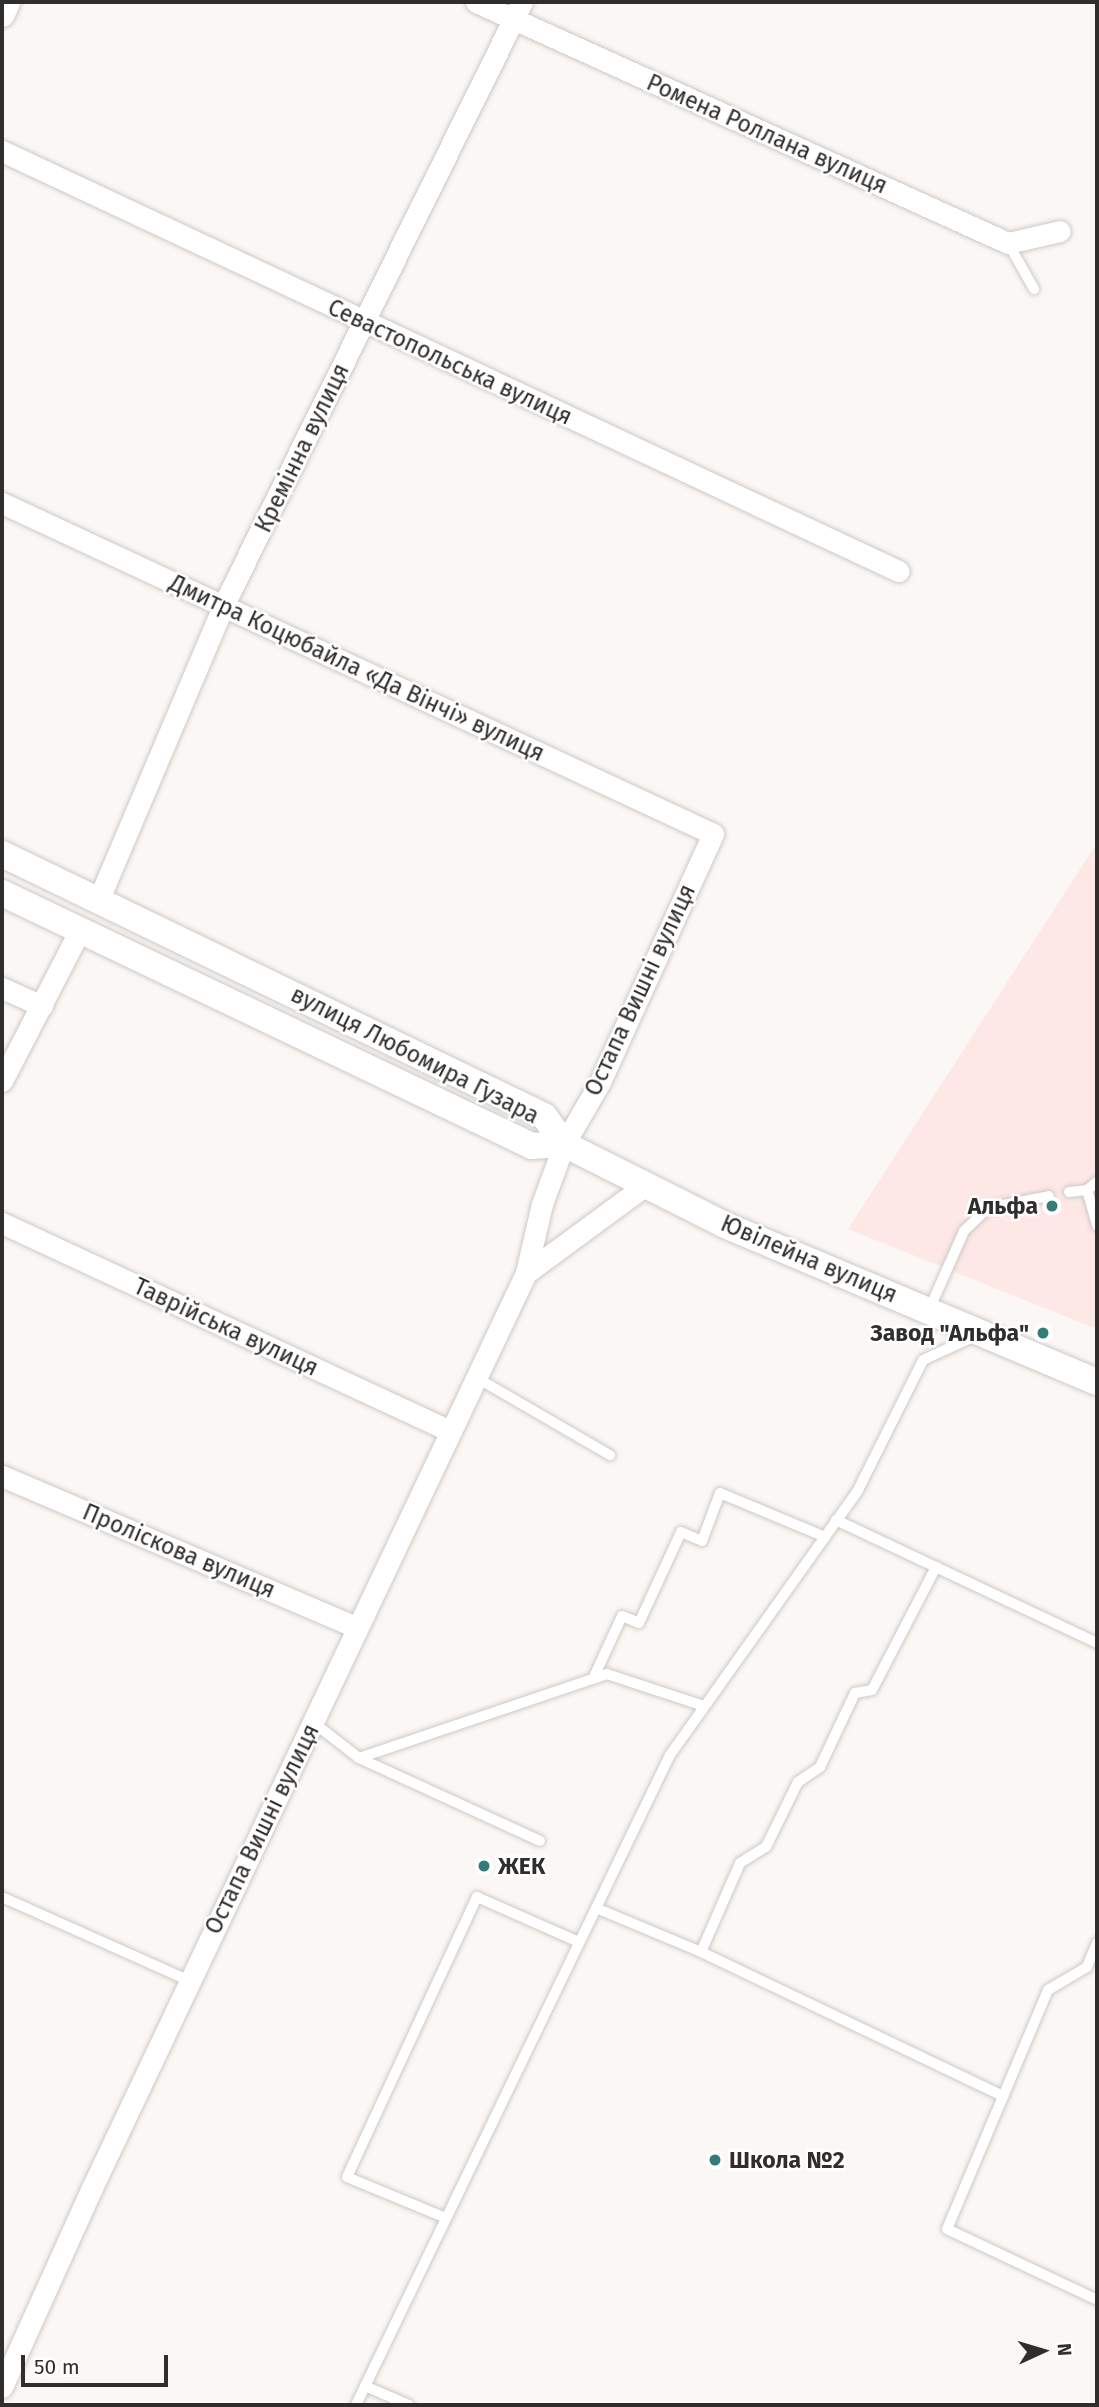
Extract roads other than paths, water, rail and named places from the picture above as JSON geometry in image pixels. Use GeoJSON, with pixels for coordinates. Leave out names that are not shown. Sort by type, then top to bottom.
{"type":"FeatureCollection","features":[{"type":"Feature","properties":{"kind":"street"},"geometry":{"type":"LineString","coordinates":[[2,14],[8,2]]}},
{"type":"Feature","properties":{"kind":"street","name":"Ромена Роллана вулиця"},"geometry":{"type":"LineString","coordinates":[[476,2],[518,11],[1008,243]]}},
{"type":"Feature","properties":{"kind":"street","name":"Кремінна вулиця"},"geometry":{"type":"LineString","coordinates":[[98,901],[223,606],[518,11]]}},
{"type":"Feature","properties":{"kind":"street","name":"Севастопольська вулиця"},"geometry":{"type":"LineString","coordinates":[[2,151],[898,571]]}},
{"type":"Feature","properties":{"kind":"street"},"geometry":{"type":"LineString","coordinates":[[1008,243],[1060,230]]}},
{"type":"Feature","properties":{"kind":"street","name":"Дмитра Коцюбайла «Да Вінчі» вулиця"},"geometry":{"type":"LineString","coordinates":[[2,503],[713,834]]}},
{"type":"Feature","properties":{"kind":"street","name":"Остапа Вишні вулиця"},"geometry":{"type":"LineString","coordinates":[[2,2387],[190,1981],[314,1723],[356,1627],[526,1273],[542,1204],[564,1144],[600,1082],[713,834]]}},
{"type":"Feature","properties":{"kind":"street","name":"вулиця Любомира Гузара"},"geometry":{"type":"LineString","coordinates":[[2,854],[544,1116],[564,1144]]}},
{"type":"Feature","properties":{"kind":"street","name":"вулиця Любомира Гузара"},"geometry":{"type":"LineString","coordinates":[[2,893],[532,1146],[564,1144]]}},
{"type":"Feature","properties":{"kind":"street"},"geometry":{"type":"LineString","coordinates":[[2,1082],[80,930]]}},
{"type":"Feature","properties":{"kind":"street"},"geometry":{"type":"LineString","coordinates":[[2,988],[42,1006]]}},
{"type":"Feature","properties":{"kind":"street","name":"Ювілейна вулиця"},"geometry":{"type":"LineString","coordinates":[[564,1144],[780,1249],[984,1332],[1097,1382]]}},
{"type":"Feature","properties":{"kind":"street"},"geometry":{"type":"LineString","coordinates":[[526,1273],[646,1185]]}},
{"type":"Feature","properties":{"kind":"street","name":"Таврійська вулиця"},"geometry":{"type":"LineString","coordinates":[[2,1223],[450,1431]]}},
{"type":"Feature","properties":{"kind":"street","name":"Проліскова вулиця"},"geometry":{"type":"LineString","coordinates":[[2,1476],[356,1627]]}},
{"type":"Feature","properties":{"kind":"lane"},"geometry":{"type":"LineString","coordinates":[[1008,243],[1034,289]]}},
{"type":"Feature","properties":{"kind":"lane"},"geometry":{"type":"LineString","coordinates":[[1069,1192],[1087,1190],[1097,1182]]}},
{"type":"Feature","properties":{"kind":"lane"},"geometry":{"type":"LineString","coordinates":[[1087,1190],[1097,1226]]}},
{"type":"Feature","properties":{"kind":"lane"},"geometry":{"type":"LineString","coordinates":[[929,1310],[964,1231],[988,1208],[1049,1196]]}},
{"type":"Feature","properties":{"kind":"lane"},"geometry":{"type":"LineString","coordinates":[[356,2405],[670,1755],[858,1490],[923,1360],[984,1332]]}},
{"type":"Feature","properties":{"kind":"lane"},"geometry":{"type":"LineString","coordinates":[[477,1378],[610,1455]]}},
{"type":"Feature","properties":{"kind":"lane"},"geometry":{"type":"LineString","coordinates":[[593,1679],[622,1616],[639,1623],[681,1532],[702,1541],[720,1493],[825,1537]]}},
{"type":"Feature","properties":{"kind":"lane"},"geometry":{"type":"LineString","coordinates":[[836,1520],[1097,1643]]}},
{"type":"Feature","properties":{"kind":"lane"},"geometry":{"type":"LineString","coordinates":[[701,1952],[740,1863],[766,1847],[798,1782],[820,1768],[855,1693],[872,1690],[936,1567]]}},
{"type":"Feature","properties":{"kind":"lane"},"geometry":{"type":"LineString","coordinates":[[359,1758],[607,1674],[704,1706]]}},
{"type":"Feature","properties":{"kind":"lane"},"geometry":{"type":"LineString","coordinates":[[314,1723],[359,1758],[540,1841]]}},
{"type":"Feature","properties":{"kind":"lane"},"geometry":{"type":"LineString","coordinates":[[2,1897],[190,1981]]}},
{"type":"Feature","properties":{"kind":"lane"},"geometry":{"type":"LineString","coordinates":[[446,2218],[348,2177],[477,1897],[579,1942]]}},
{"type":"Feature","properties":{"kind":"lane"},"geometry":{"type":"LineString","coordinates":[[596,1908],[701,1952],[1003,2096]]}},
{"type":"Feature","properties":{"kind":"lane"},"geometry":{"type":"LineString","coordinates":[[1097,1943],[1087,1966],[1048,1990],[947,2228],[1097,2300]]}},
{"type":"Feature","properties":{"kind":"lane"},"geometry":{"type":"LineString","coordinates":[[365,2386],[409,2405]]}},
{"type":"Feature","properties":{"kind":"place","name":"Альфа"},"geometry":{"type":"Point","coordinates":[1052,1206]}},
{"type":"Feature","properties":{"kind":"place","name":"Завод \"Альфа\""},"geometry":{"type":"Point","coordinates":[1043,1333]}},
{"type":"Feature","properties":{"kind":"place","name":"ЖЕК"},"geometry":{"type":"Point","coordinates":[484,1866]}},
{"type":"Feature","properties":{"kind":"place","name":"Школа №2"},"geometry":{"type":"Point","coordinates":[715,2160]}}]}
